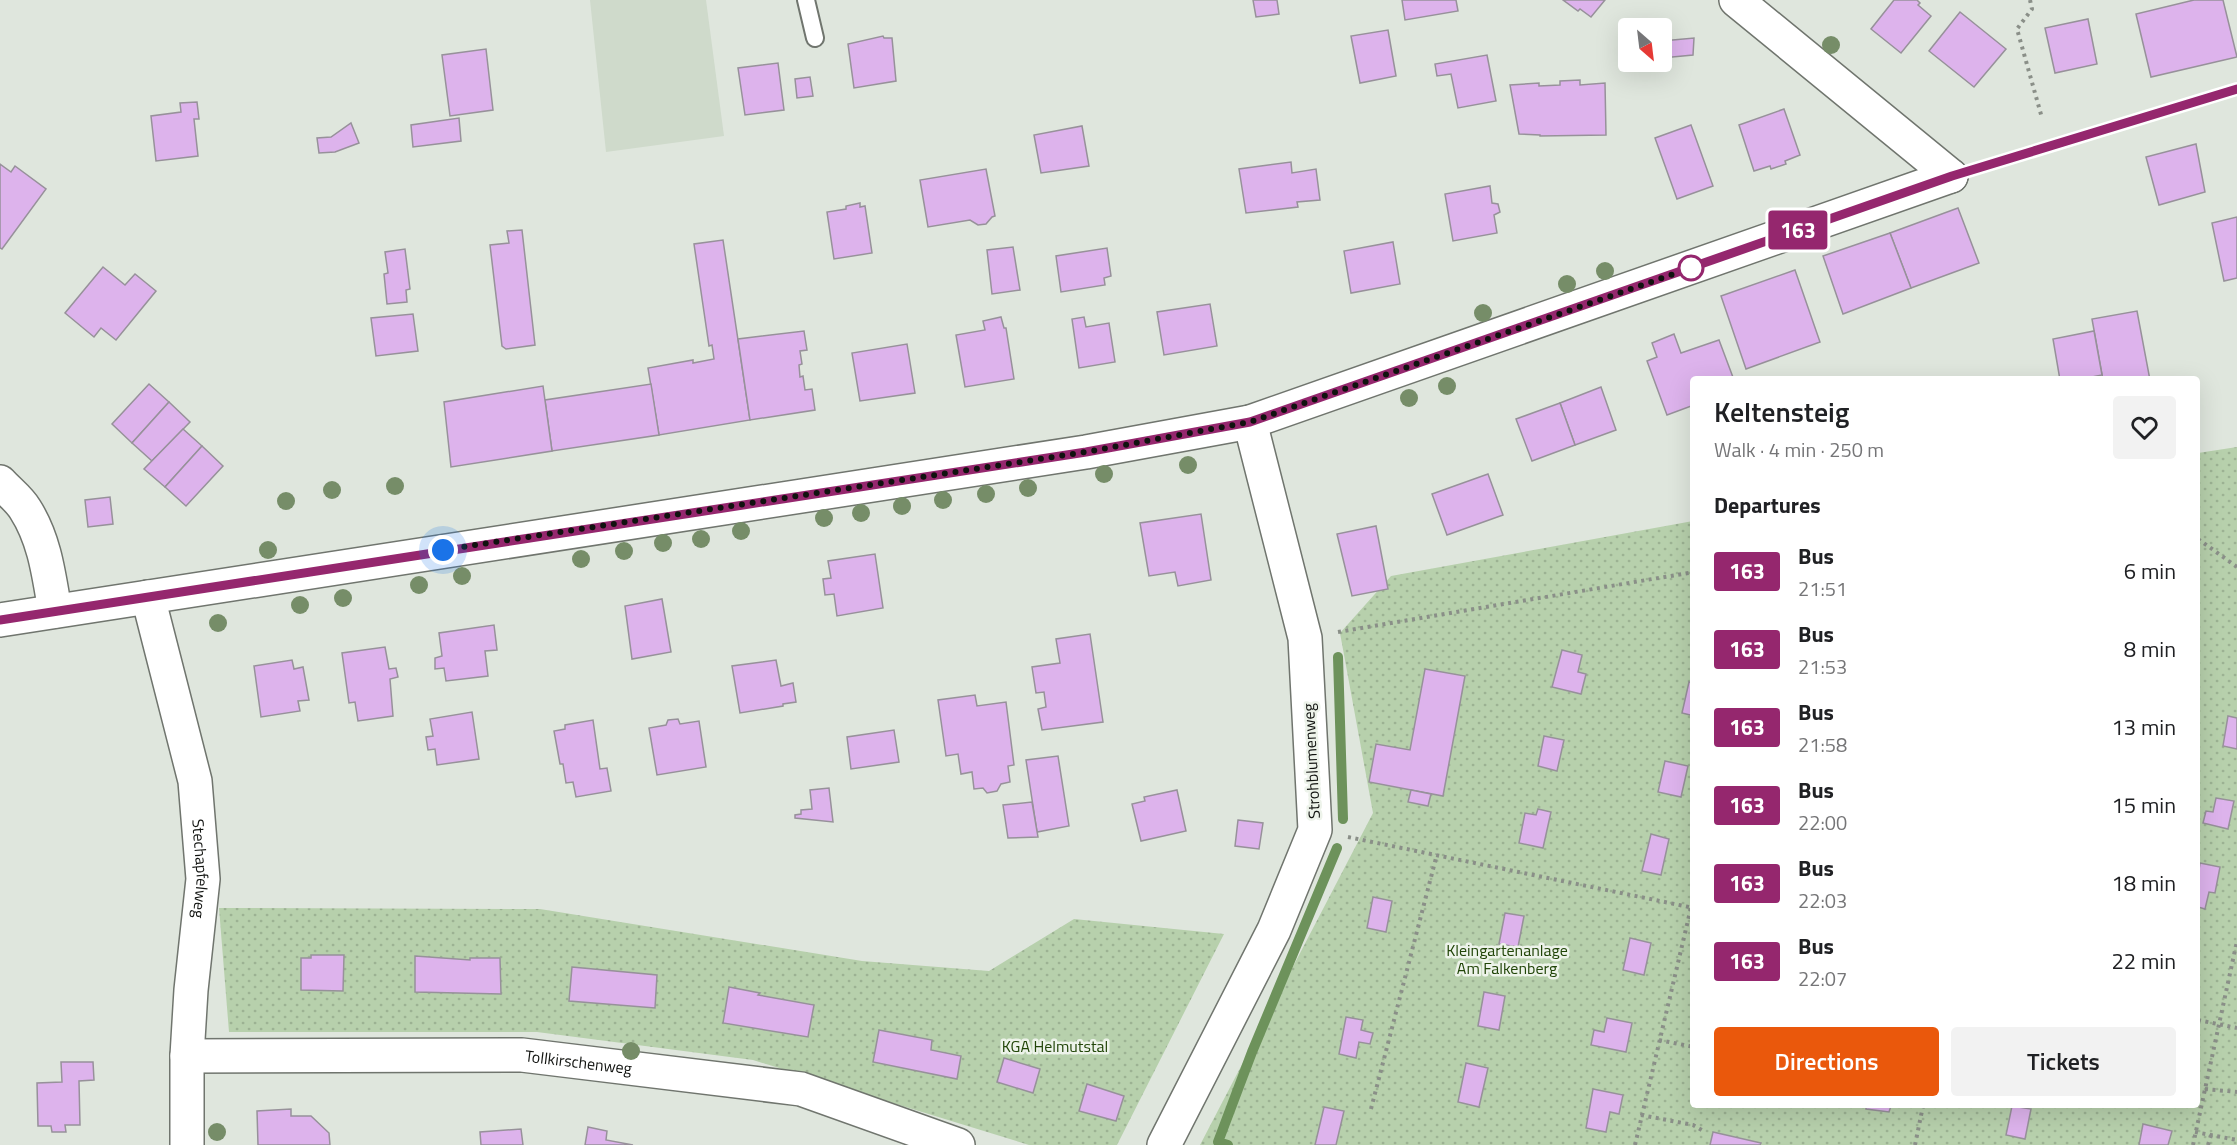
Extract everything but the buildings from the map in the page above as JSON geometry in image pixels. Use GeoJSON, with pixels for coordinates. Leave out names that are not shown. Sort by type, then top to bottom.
{"type":"FeatureCollection","features":[{"type":"Feature","properties":{"kind":"street"},"geometry":{"type":"LineString","coordinates":[[0,620],[1086,452],[1250,422],[1952,176],[1736,0]]}},
{"type":"Feature","properties":{"kind":"street","name":"Strohblumenweg"},"geometry":{"type":"LineString","coordinates":[[1164,1145],[1274,930],[1315,830],[1305,638],[1250,422]]}},
{"type":"Feature","properties":{"kind":"street"},"geometry":{"type":"LineString","coordinates":[[0,482],[24,507],[37,532],[46,558],[55,611]]}},
{"type":"Feature","properties":{"kind":"street","name":"Stechapfelweg"},"geometry":{"type":"LineString","coordinates":[[148,597],[195,781],[203,879],[191,990],[187,1056],[187,1145]]}},
{"type":"Feature","properties":{"kind":"street","name":"Tollkirschenweg"},"geometry":{"type":"LineString","coordinates":[[187,1056],[522,1055],[801,1089],[958,1145]]}},
{"type":"Feature","properties":{"kind":"lane"},"geometry":{"type":"LineString","coordinates":[[806,0],[814,38]]}},
{"type":"Feature","properties":{"kind":"path"},"geometry":{"type":"LineString","coordinates":[[2030,0],[2032,9],[2017,29],[2042,118]]}},
{"type":"Feature","properties":{"kind":"path"},"geometry":{"type":"LineString","coordinates":[[2200,540],[2237,567]]}},
{"type":"Feature","properties":{"kind":"path"},"geometry":{"type":"LineString","coordinates":[[1305,638],[1690,573]]}},
{"type":"Feature","properties":{"kind":"path"},"geometry":{"type":"LineString","coordinates":[[1315,830],[1690,908]]}},
{"type":"Feature","properties":{"kind":"path"},"geometry":{"type":"LineString","coordinates":[[1371,1109],[1437,854]]}},
{"type":"Feature","properties":{"kind":"path"},"geometry":{"type":"LineString","coordinates":[[1635,1145],[1690,916]]}},
{"type":"Feature","properties":{"kind":"path"},"geometry":{"type":"LineString","coordinates":[[2193,1145],[2237,941]]}},
{"type":"Feature","properties":{"kind":"path"},"geometry":{"type":"LineString","coordinates":[[2200,1020],[2237,1028]]}},
{"type":"Feature","properties":{"kind":"path"},"geometry":{"type":"LineString","coordinates":[[1659,1040],[1690,1046]]}},
{"type":"Feature","properties":{"kind":"path"},"geometry":{"type":"LineString","coordinates":[[2205,1089],[2237,1092]]}},
{"type":"Feature","properties":{"kind":"path"},"geometry":{"type":"LineString","coordinates":[[1915,1145],[1923,1108]]}},
{"type":"Feature","properties":{"kind":"path"},"geometry":{"type":"LineString","coordinates":[[1641,1115],[1693,1125],[1706,1132]]}},
{"type":"Feature","properties":{"kind":"path"},"geometry":{"type":"LineString","coordinates":[[2195,1132],[2237,1140]]}},
{"type":"Feature","properties":{"kind":"path"},"geometry":{"type":"LineString","coordinates":[[2208,1145],[2211,1135]]}},
{"type":"Feature","properties":{"kind":"shaded area"},"geometry":{"type":"Polygon","coordinates":[[[590,0],[706,0],[724,136],[606,152],[590,0]]]}},
{"type":"Feature","properties":{"kind":"green space","name":"Kleingartenanlage Am Falkenberg"},"geometry":{"type":"Polygon","coordinates":[[[2237,447],[2237,1145],[1200,1145],[1373,813],[1340,633],[1391,576],[1690,522],[1690,1108],[2200,1108],[2200,453],[2237,447]]]}},
{"type":"Feature","properties":{"kind":"green space","name":"KGA Helmutstal"},"geometry":{"type":"Polygon","coordinates":[[[219,908],[540,909],[862,961],[989,971],[1074,919],[1224,934],[1117,1145],[1029,1145],[753,1060],[537,1032],[229,1032],[219,908]]]}},
{"type":"Feature","properties":{"kind":"waterway"},"geometry":{"type":"LineString","coordinates":[[1338,657],[1343,819]]}},
{"type":"Feature","properties":{"kind":"waterway"},"geometry":{"type":"LineString","coordinates":[[1228,1145],[1218,1142],[1252,1052],[1337,848]]}},
{"type":"Feature","properties":{"kind":"bus line","name":"163"},"geometry":{"type":"LineString","coordinates":[[0,620],[556,532],[1086,452],[1250,422],[1952,176],[2237,89]]}},
{"type":"Feature","properties":{"kind":"route"},"geometry":{"type":"LineString","coordinates":[[443,550],[1086,452],[1250,422],[1691,268]]}}]}
